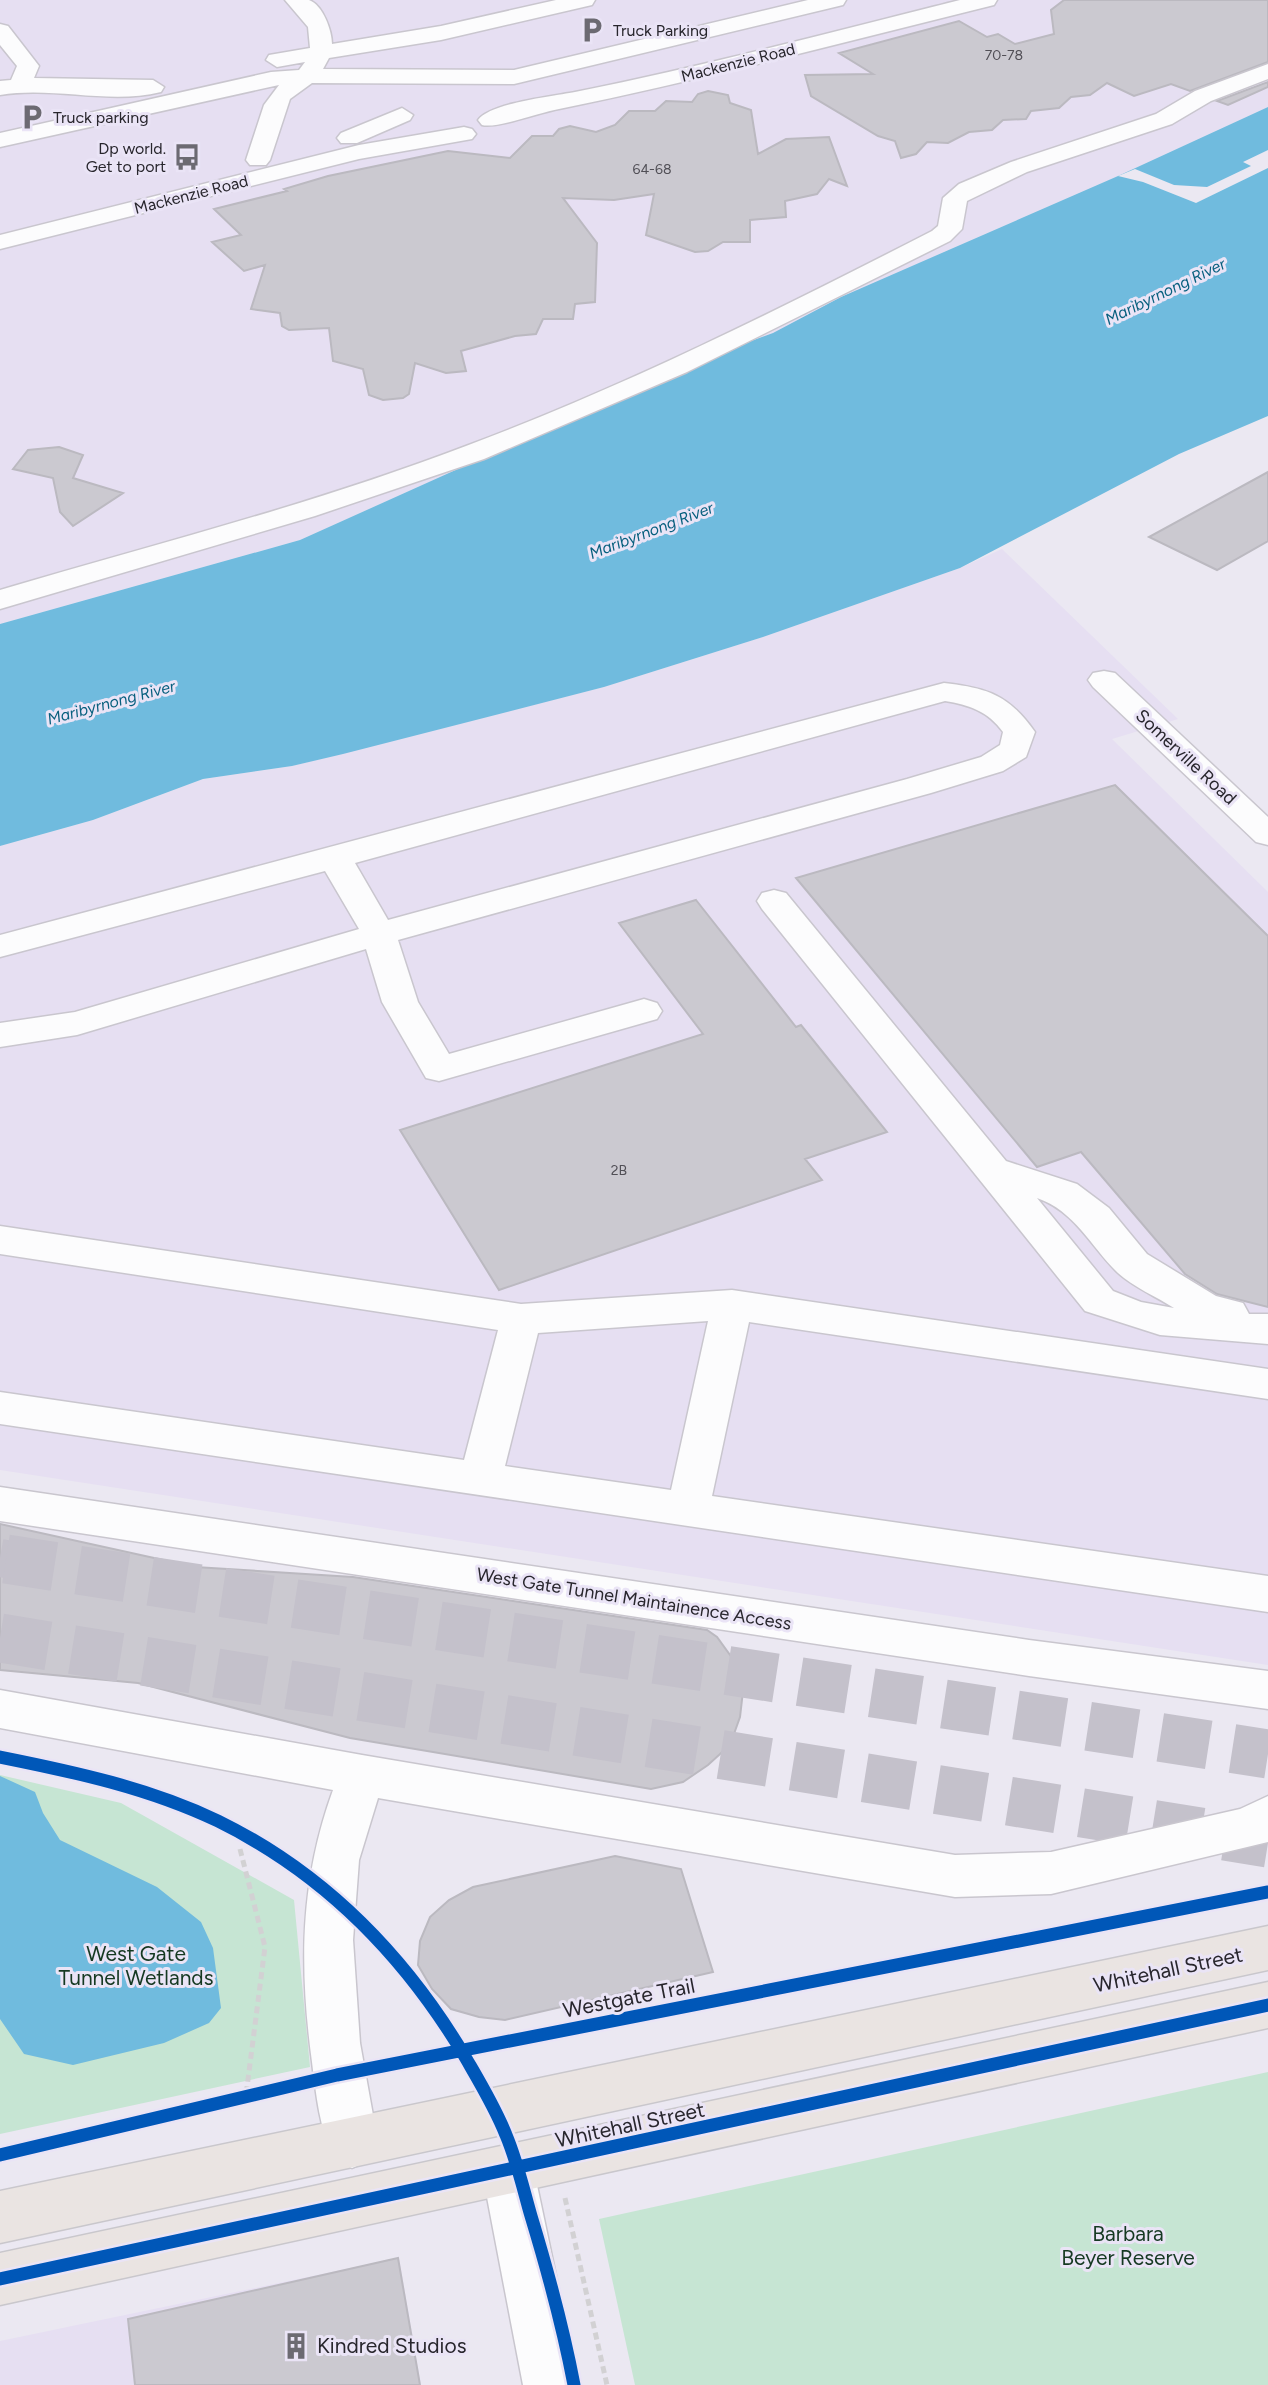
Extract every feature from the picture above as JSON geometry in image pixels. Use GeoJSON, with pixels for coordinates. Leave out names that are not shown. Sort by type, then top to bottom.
{"type":"FeatureCollection","features":[{"type":"Feature","properties":{"kind":"main road","name":"Whitehall Street"},"geometry":{"type":"LineString","coordinates":[[0,2217],[1268,1948]]}},
{"type":"Feature","properties":{"kind":"main road","name":"Whitehall Street"},"geometry":{"type":"LineString","coordinates":[[0,2279],[1268,2005]]}},
{"type":"Feature","properties":{"kind":"main road"},"geometry":{"type":"LineString","coordinates":[[495,2113],[532,2166]]}},
{"type":"Feature","properties":{"kind":"street"},"geometry":{"type":"LineString","coordinates":[[258,160],[279,96],[305,76],[319,51],[323,37],[320,24],[296,0]]}},
{"type":"Feature","properties":{"kind":"street"},"geometry":{"type":"LineString","coordinates":[[10,86],[117,90],[151,87],[319,51],[441,33],[584,0]]}},
{"type":"Feature","properties":{"kind":"street"},"geometry":{"type":"LineString","coordinates":[[0,140],[271,79],[305,76],[514,77],[835,0]]}},
{"type":"Feature","properties":{"kind":"street","name":"Mackenzie Road"},"geometry":{"type":"LineString","coordinates":[[480,108],[919,0]]}},
{"type":"Feature","properties":{"kind":"street","name":"Mackenzie Road"},"geometry":{"type":"LineString","coordinates":[[480,108],[519,110],[658,82],[986,0]]}},
{"type":"Feature","properties":{"kind":"street"},"geometry":{"type":"LineString","coordinates":[[0,31],[28,66],[10,86]]}},
{"type":"Feature","properties":{"kind":"street"},"geometry":{"type":"LineString","coordinates":[[0,600],[406,477],[554,420],[777,320],[941,236],[950,229],[955,198],[967,189],[1019,167],[1164,119],[1203,96],[1268,71]]}},
{"type":"Feature","properties":{"kind":"street"},"geometry":{"type":"LineString","coordinates":[[464,134],[485,125],[480,108]]}},
{"type":"Feature","properties":{"kind":"street","name":"Mackenzie Road"},"geometry":{"type":"LineString","coordinates":[[0,223],[356,136],[412,109],[405,126],[413,131],[437,136],[464,134]]}},
{"type":"Feature","properties":{"kind":"street","name":"Mackenzie Road"},"geometry":{"type":"LineString","coordinates":[[0,242],[359,152],[464,134]]}},
{"type":"Feature","properties":{"kind":"street","name":"Somerville Road"},"geometry":{"type":"LineString","coordinates":[[1104,680],[1268,835]]}},
{"type":"Feature","properties":{"kind":"street"},"geometry":{"type":"LineString","coordinates":[[0,946],[944,692],[979,696],[1008,714],[1019,732],[1015,750],[992,764],[379,934],[77,1023],[0,1035]]}},
{"type":"Feature","properties":{"kind":"street"},"geometry":{"type":"LineString","coordinates":[[335,858],[379,934],[400,1002],[439,1069],[644,1011]]}},
{"type":"Feature","properties":{"kind":"street"},"geometry":{"type":"LineString","coordinates":[[774,901],[1099,1301],[1117,1311],[1203,1327],[1268,1329]]}},
{"type":"Feature","properties":{"kind":"street"},"geometry":{"type":"LineString","coordinates":[[992,1170],[1063,1193],[1079,1203],[1133,1264],[1170,1290],[1205,1308],[1268,1321]]}},
{"type":"Feature","properties":{"kind":"street"},"geometry":{"type":"LineString","coordinates":[[3,1247],[521,1320],[732,1305],[1268,1384]]}},
{"type":"Feature","properties":{"kind":"street"},"geometry":{"type":"LineString","coordinates":[[688,1509],[732,1305]]}},
{"type":"Feature","properties":{"kind":"street"},"geometry":{"type":"LineString","coordinates":[[480,1480],[521,1320]]}},
{"type":"Feature","properties":{"kind":"street"},"geometry":{"type":"LineString","coordinates":[[0,1408],[1268,1594]]}},
{"type":"Feature","properties":{"kind":"street","name":"West Gate Tunnel Maintainence Access"},"geometry":{"type":"LineString","coordinates":[[0,1504],[1029,1658],[1268,1690]]}},
{"type":"Feature","properties":{"kind":"street"},"geometry":{"type":"LineString","coordinates":[[0,1709],[362,1775],[955,1876],[1051,1873],[1252,1827],[1268,1816]]}},
{"type":"Feature","properties":{"kind":"street"},"geometry":{"type":"LineString","coordinates":[[352,2143],[337,2075],[330,1958],[333,1872],[348,1813],[362,1775]]}},
{"type":"Feature","properties":{"kind":"street"},"geometry":{"type":"LineString","coordinates":[[532,2166],[551,2385]]}},
{"type":"Feature","properties":{"kind":"path"},"geometry":{"type":"LineString","coordinates":[[240,1849],[265,1947],[246,2095]]}},
{"type":"Feature","properties":{"kind":"path"},"geometry":{"type":"LineString","coordinates":[[234,2098],[260,2092]]}},
{"type":"Feature","properties":{"kind":"path"},"geometry":{"type":"LineString","coordinates":[[532,2166],[607,2385]]}},
{"type":"Feature","properties":{"kind":"shaded area"},"geometry":{"type":"Polygon","coordinates":[[[0,0],[1268,0],[1268,107],[841,297],[773,333],[707,357],[300,540],[0,624],[0,0]]]}},
{"type":"Feature","properties":{"kind":"shaded area"},"geometry":{"type":"Polygon","coordinates":[[[1002,549],[1178,719],[1112,739],[1268,892],[1268,1665],[0,1470],[0,846],[93,820],[203,779],[292,766],[604,687],[763,637],[960,568],[1002,549]]]}},
{"type":"Feature","properties":{"kind":"shaded area","name":"Kindred Studios"},"geometry":{"type":"Polygon","coordinates":[[[399,2258],[421,2385],[0,2385],[0,2341],[399,2258]]]}},
{"type":"Feature","properties":{"kind":"green space","name":"West Gate Tunnel Wetlands"},"geometry":{"type":"Polygon","coordinates":[[[0,1775],[121,1803],[294,1900],[310,2067],[0,2134],[0,1775]]]}},
{"type":"Feature","properties":{"kind":"green space","name":"Barbara Beyer Reserve"},"geometry":{"type":"Polygon","coordinates":[[[1268,2072],[1268,2385],[635,2385],[599,2219],[1268,2072]]]}},
{"type":"Feature","properties":{"kind":"water","name":"Maribyrnong River"},"geometry":{"type":"Polygon","coordinates":[[[1268,107],[1268,416],[1179,454],[960,568],[763,637],[604,687],[343,754],[292,766],[203,779],[93,820],[0,846],[0,624],[300,540],[707,357],[773,333],[841,297],[1268,107]]]}},
{"type":"Feature","properties":{"kind":"water"},"geometry":{"type":"Polygon","coordinates":[[[0,1776],[35,1792],[43,1813],[60,1840],[157,1887],[201,1922],[213,1948],[221,2008],[209,2023],[164,2043],[73,2065],[24,2054],[0,2019],[0,1776]]]}},
{"type":"Feature","properties":{"kind":"pier"},"geometry":{"type":"Polygon","coordinates":[[[1268,150],[1268,168],[1196,203],[1143,182],[1118,176],[1135,169],[1174,185],[1207,187],[1251,166],[1243,162],[1268,150]]]}},
{"type":"Feature","properties":{"kind":"building"},"geometry":{"type":"Polygon","coordinates":[[[1064,0],[1268,0],[1268,62],[1190,91],[1171,84],[1134,96],[1107,83],[1090,95],[1071,97],[1059,108],[1031,111],[1026,119],[1003,120],[992,130],[969,132],[948,143],[927,142],[916,154],[901,158],[895,141],[878,136],[811,96],[805,75],[873,74],[839,53],[959,21],[987,37],[998,34],[1015,44],[1054,34],[1051,10],[1064,0]]]}},
{"type":"Feature","properties":{"kind":"building"},"geometry":{"type":"Polygon","coordinates":[[[1268,82],[1268,87],[1228,105],[1217,101],[1268,82]]]}},
{"type":"Feature","properties":{"kind":"building"},"geometry":{"type":"Polygon","coordinates":[[[708,91],[728,95],[730,103],[751,110],[758,154],[786,139],[829,137],[847,186],[829,179],[817,194],[785,201],[786,217],[750,220],[750,242],[723,242],[708,251],[695,252],[646,235],[654,194],[614,200],[563,198],[597,243],[595,302],[575,304],[573,319],[543,319],[536,334],[515,336],[461,351],[466,371],[446,373],[415,363],[409,394],[403,398],[383,400],[369,395],[363,369],[333,361],[329,328],[289,330],[282,326],[280,313],[251,309],[265,265],[244,271],[212,242],[241,235],[214,209],[287,191],[284,189],[328,176],[448,151],[510,158],[532,136],[553,136],[559,129],[570,126],[596,132],[615,125],[629,111],[655,111],[666,101],[692,102],[698,94],[708,91]]]}},
{"type":"Feature","properties":{"kind":"building"},"geometry":{"type":"Polygon","coordinates":[[[59,447],[83,455],[73,478],[123,493],[73,526],[60,512],[53,478],[13,469],[28,450],[59,447]]]}},
{"type":"Feature","properties":{"kind":"building"},"geometry":{"type":"Polygon","coordinates":[[[1268,472],[1268,541],[1217,570],[1149,537],[1268,472]]]}},
{"type":"Feature","properties":{"kind":"building"},"geometry":{"type":"Polygon","coordinates":[[[1115,785],[1268,936],[1268,1307],[1217,1294],[1185,1274],[1081,1152],[1037,1167],[796,878],[1115,785]]]}},
{"type":"Feature","properties":{"kind":"building"},"geometry":{"type":"Polygon","coordinates":[[[696,900],[796,1027],[801,1025],[887,1132],[805,1159],[822,1180],[499,1290],[400,1130],[703,1034],[619,923],[696,900]]]}},
{"type":"Feature","properties":{"kind":"building"},"geometry":{"type":"Polygon","coordinates":[[[0,1524],[195,1567],[353,1577],[707,1630],[717,1637],[735,1662],[743,1691],[740,1717],[730,1745],[708,1765],[683,1782],[651,1789],[350,1738],[138,1683],[0,1670],[0,1524]]]}},
{"type":"Feature","properties":{"kind":"building"},"geometry":{"type":"Polygon","coordinates":[[[615,1856],[681,1869],[713,1972],[505,2020],[479,2017],[451,2009],[432,1989],[418,1965],[420,1941],[430,1917],[449,1900],[473,1887],[615,1856]]]}},
{"type":"Feature","properties":{"kind":"building","name":"Kindred Studios"},"geometry":{"type":"Polygon","coordinates":[[[398,2258],[420,2385],[135,2385],[128,2319],[398,2258]]]}},
{"type":"Feature","properties":{"kind":"tunnel"},"geometry":{"type":"LineString","coordinates":[[0,1558],[17,1561]]}},
{"type":"Feature","properties":{"kind":"tunnel"},"geometry":{"type":"LineString","coordinates":[[6,1559],[1268,1754]]}},
{"type":"Feature","properties":{"kind":"tunnel"},"geometry":{"type":"LineString","coordinates":[[0,1638],[1268,1843]]}},
{"type":"Feature","properties":{"kind":"cycle path"},"geometry":{"type":"LineString","coordinates":[[0,1757],[78,1772],[150,1794],[218,1821],[280,1856],[338,1899],[390,1950],[436,2009],[507,2135],[553,2287],[574,2385]]}},
{"type":"Feature","properties":{"kind":"cycle path","name":"Westgate Trail"},"geometry":{"type":"LineString","coordinates":[[0,2155],[337,2075],[1268,1892]]}},
{"type":"Feature","properties":{"kind":"cycle path"},"geometry":{"type":"LineString","coordinates":[[0,2279],[1268,2005]]}},
{"type":"Feature","properties":{"kind":"place","name":"Truck Parking"},"geometry":{"type":"Point","coordinates":[592,30]}},
{"type":"Feature","properties":{"kind":"place","name":"Truck parking"},"geometry":{"type":"Point","coordinates":[32,117]}},
{"type":"Feature","properties":{"kind":"place","name":"Dp world. Get to port"},"geometry":{"type":"Point","coordinates":[187,157]}},
{"type":"Feature","properties":{"kind":"place","name":"Kindred Studios"},"geometry":{"type":"Point","coordinates":[296,2346]}}]}
